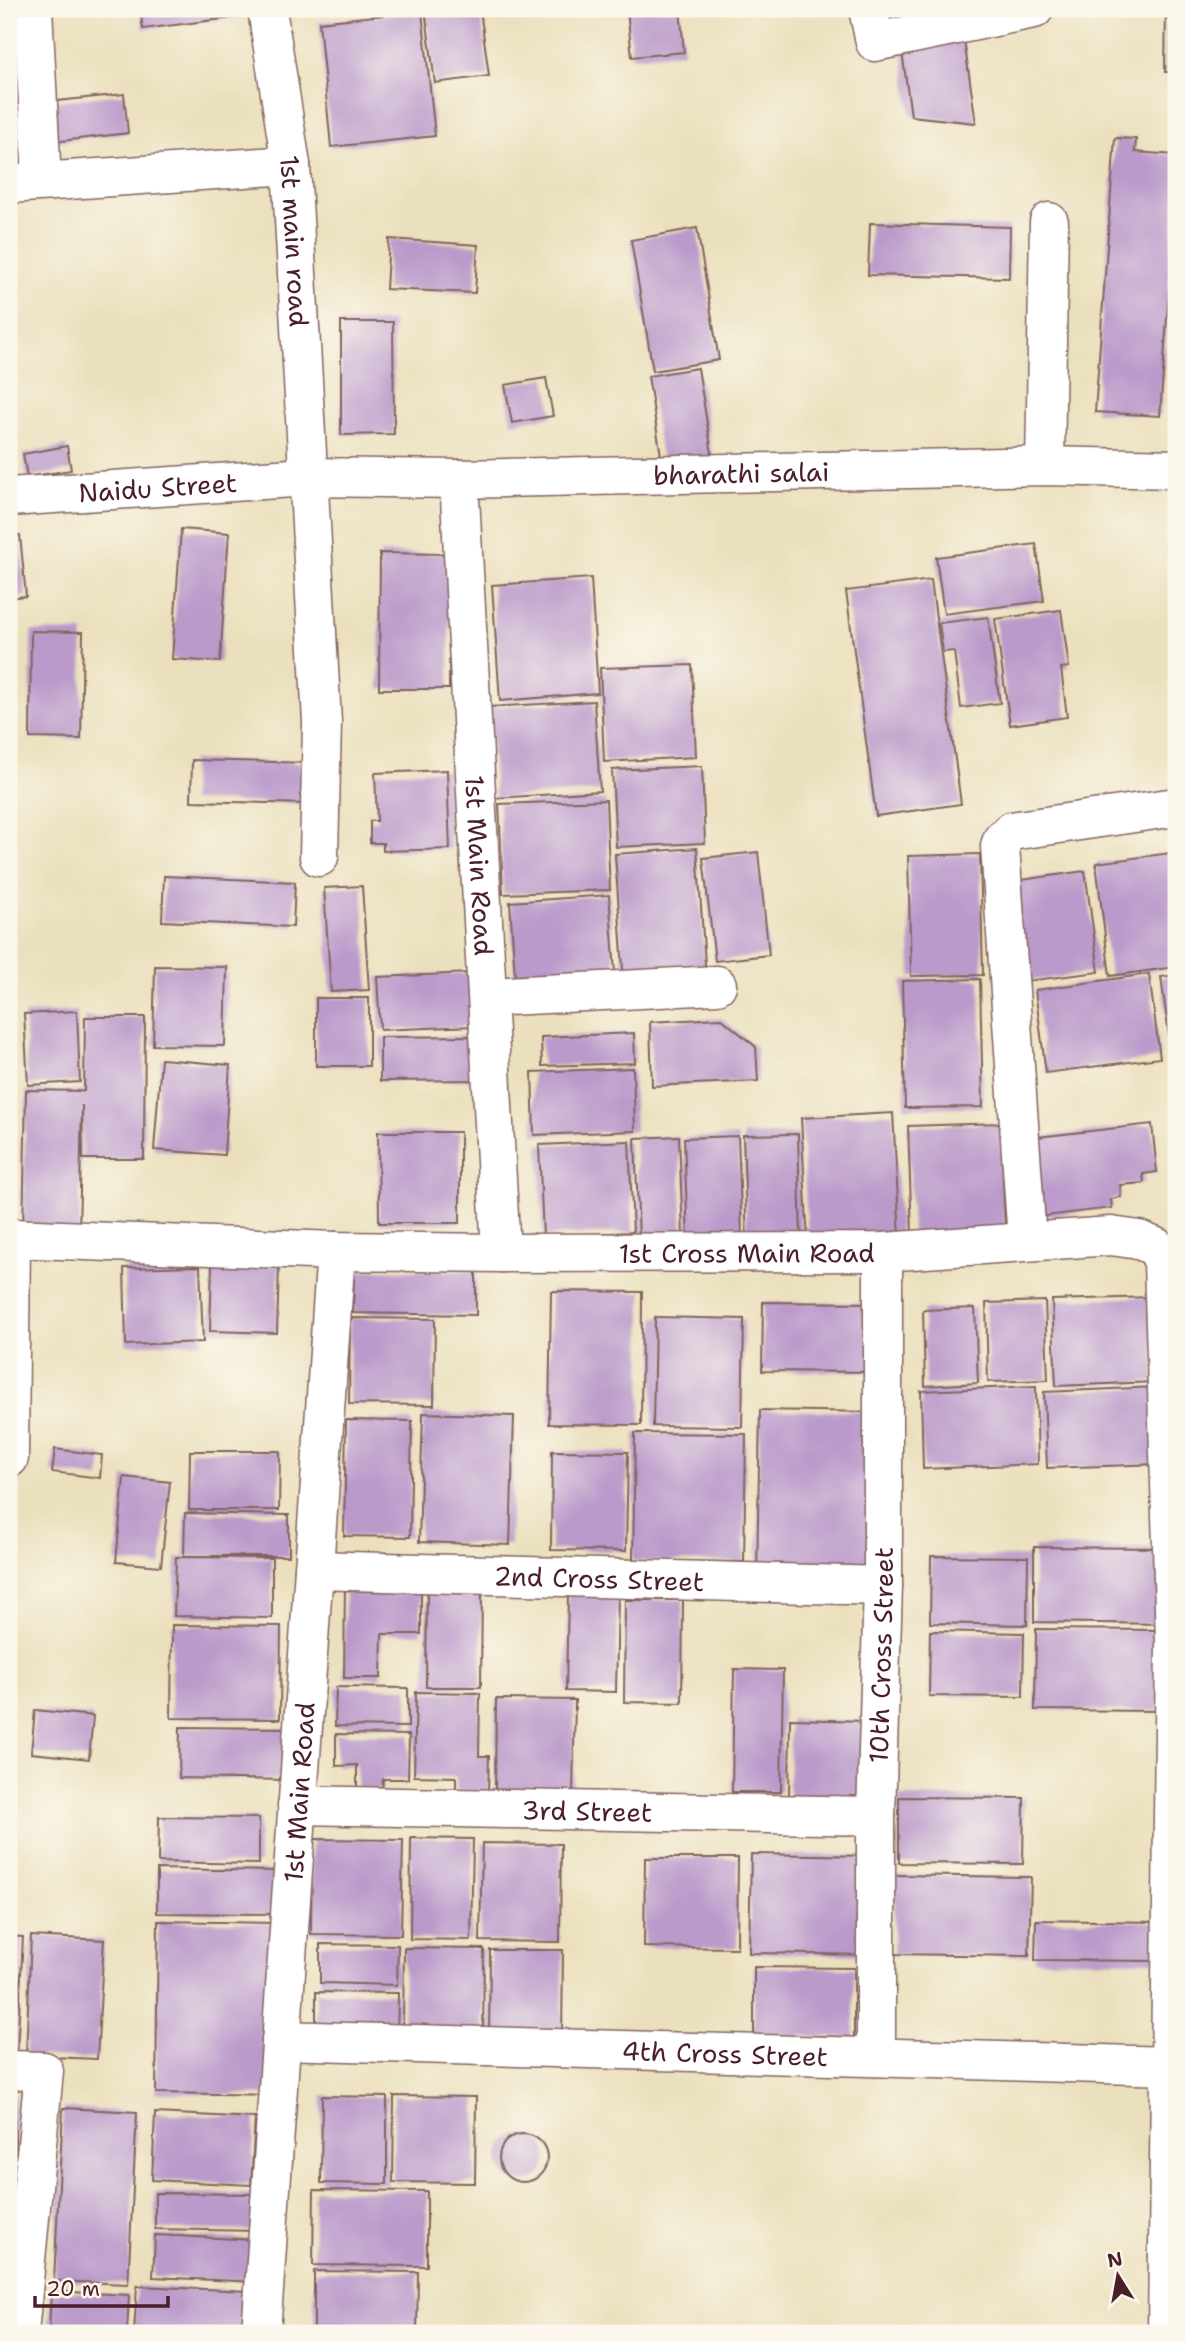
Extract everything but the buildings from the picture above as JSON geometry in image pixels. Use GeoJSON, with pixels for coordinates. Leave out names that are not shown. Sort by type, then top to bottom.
{"type":"FeatureCollection","features":[{"type":"Feature","properties":{"kind":"street"},"geometry":{"type":"LineString","coordinates":[[33,9],[26,182],[291,165]]}},
{"type":"Feature","properties":{"kind":"street","name":"1st main road"},"geometry":{"type":"LineString","coordinates":[[267,9],[291,165],[322,722],[319,857]]}},
{"type":"Feature","properties":{"kind":"street"},"geometry":{"type":"LineString","coordinates":[[871,25],[1034,9]]}},
{"type":"Feature","properties":{"kind":"street"},"geometry":{"type":"LineString","coordinates":[[1045,467],[1049,222]]}},
{"type":"Feature","properties":{"kind":"street","name":"bharathi salai"},"geometry":{"type":"LineString","coordinates":[[307,477],[459,479],[1045,467],[1176,469]]}},
{"type":"Feature","properties":{"kind":"street","name":"Naidu Street"},"geometry":{"type":"LineString","coordinates":[[9,497],[307,477]]}},
{"type":"Feature","properties":{"kind":"street","name":"1st Main Road"},"geometry":{"type":"LineString","coordinates":[[459,479],[501,1253]]}},
{"type":"Feature","properties":{"kind":"street"},"geometry":{"type":"LineString","coordinates":[[1027,1241],[1000,846],[1002,840],[1011,831],[1176,807]]}},
{"type":"Feature","properties":{"kind":"street"},"geometry":{"type":"LineString","coordinates":[[488,997],[717,985]]}},
{"type":"Feature","properties":{"kind":"street","name":"1st Cross Main Road"},"geometry":{"type":"LineString","coordinates":[[10,1237],[336,1251],[501,1253],[883,1252],[1111,1236],[1139,1240],[1156,1247],[1163,1262],[1175,1643],[1174,1973]]}},
{"type":"Feature","properties":{"kind":"street"},"geometry":{"type":"LineString","coordinates":[[9,1458],[10,1237]]}},
{"type":"Feature","properties":{"kind":"street","name":"1st Main Road"},"geometry":{"type":"LineString","coordinates":[[261,2333],[336,1251]]}},
{"type":"Feature","properties":{"kind":"street","name":"10th Cross Street"},"geometry":{"type":"LineString","coordinates":[[876,2057],[876,1816],[883,1586],[883,1252]]}},
{"type":"Feature","properties":{"kind":"street","name":"2nd Cross Street"},"geometry":{"type":"LineString","coordinates":[[314,1570],[883,1586]]}},
{"type":"Feature","properties":{"kind":"street","name":"3rd Street"},"geometry":{"type":"LineString","coordinates":[[298,1805],[876,1816]]}},
{"type":"Feature","properties":{"kind":"street"},"geometry":{"type":"LineString","coordinates":[[1167,2333],[1172,2192],[1170,2066],[1174,1973]]}},
{"type":"Feature","properties":{"kind":"street","name":"4th Cross Street"},"geometry":{"type":"LineString","coordinates":[[281,2040],[1170,2066]]}},
{"type":"Feature","properties":{"kind":"street"},"geometry":{"type":"LineString","coordinates":[[19,2333],[27,2071]]}}]}
